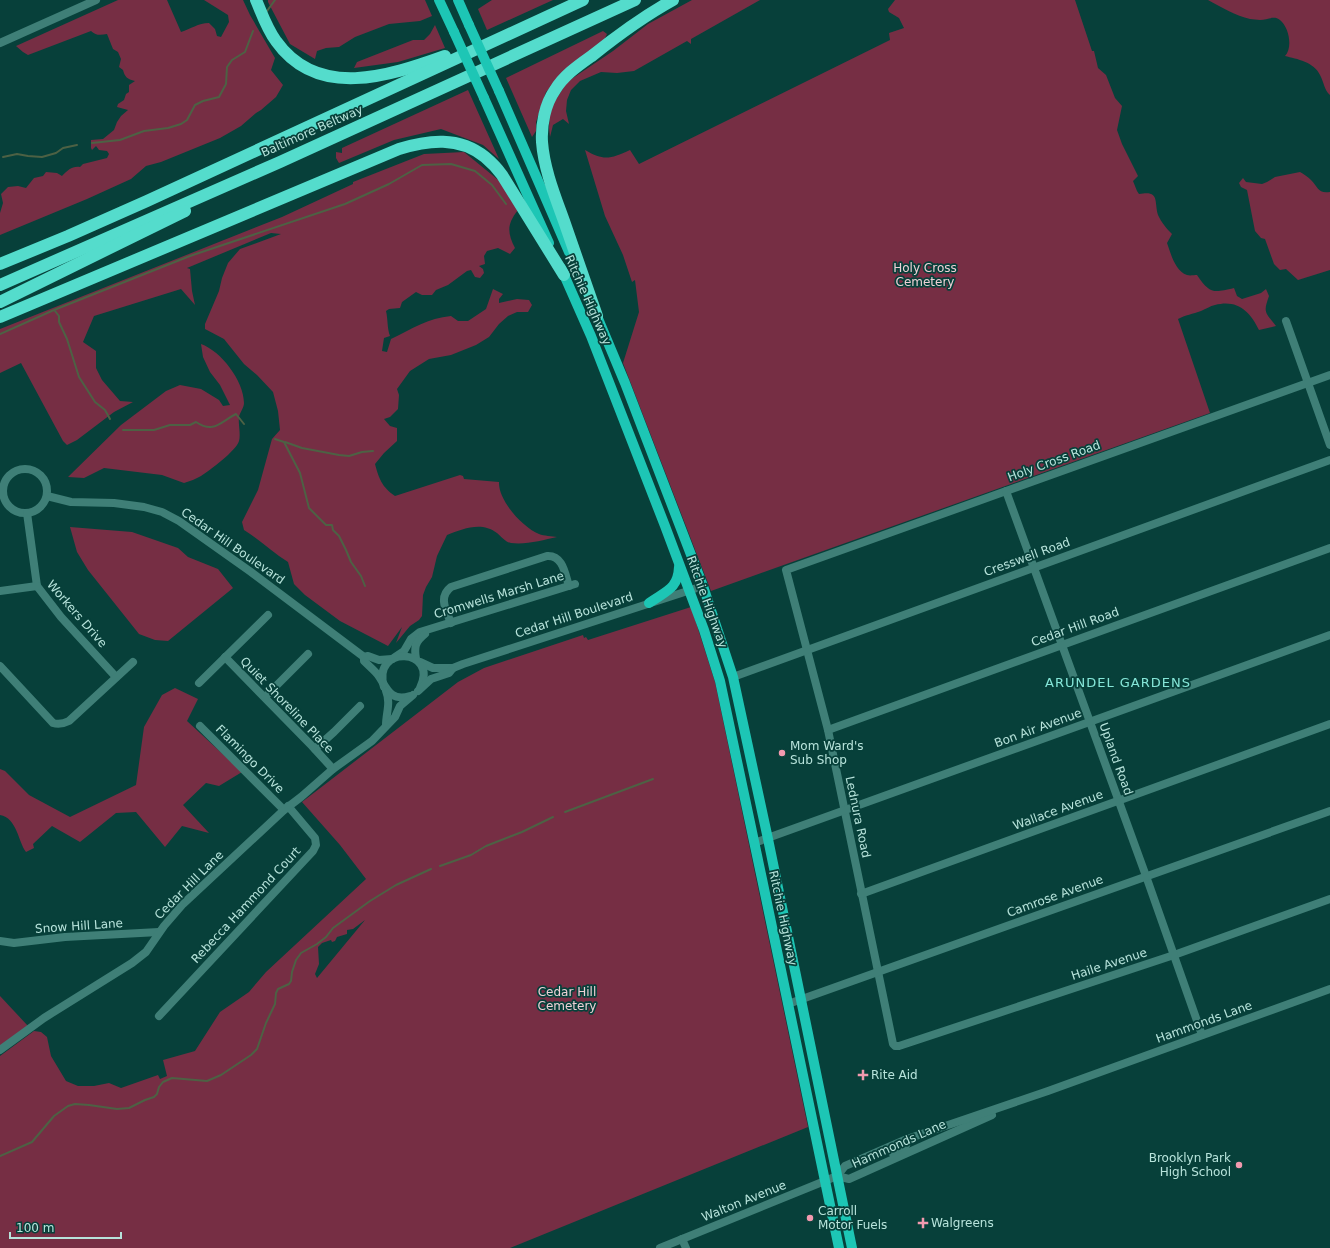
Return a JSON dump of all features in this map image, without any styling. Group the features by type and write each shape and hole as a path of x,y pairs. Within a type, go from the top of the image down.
{"highway":[{"name":"Baltimore Beltway","path":"0,264 74,234 199,178 583,0"},
{"name":"Baltimore Beltway","path":"0,285 280,162 635,0"},
{"path":"597,316 547,169 542,141 544,116 554,90 562,80 628,28 673,0"},
{"path":"259,3 268,27 284,51 307,68 337,78 375,77 414,67 516,30"},
{"path":"0,317 399,149 417,143 430,141 452,142 464,146 479,153 492,163 502,174 564,275"},
{"path":"0,302 161,224 280,162"}],"main road":[{"name":"Ritchie Highway","path":"439,0 584,321 704,630 720,681 839,1248"},
{"name":"Ritchie Highway","path":"458,0 499,91 625,383 703,586 733,677 768,839 852,1248"},
{"path":"650,603 674,585 679,576 680,565"}],"street":[{"path":"0,43 96,0"},
{"path":"1286,321 1330,445"},
{"name":"Holy Cross Road","path":"786,570 1330,375"},
{"name":"Cresswell Road","path":"733,677 1330,460"},
{"path":"22,468 29,468 36,470 45,480 48,487 47,496 42,506 27,513 16,511 10,507 3,495 2,489 9,475 22,468"},
{"name":"Upland Road","path":"1006,491 1146,876 1202,1035"},
{"name":"Cedar Hill Boulevard","path":"47,496 70,502 114,503 144,507 162,512 173,518 214,544 364,657 364,661 377,673 385,688"},
{"name":"Workers Drive","path":"27,513 37,586 61,617 116,677"},
{"name":"Cedar Hill Road","path":"828,730 1330,548"},
{"name":"Cromwells Marsh Lane","path":"394,658 404,651 410,639 420,632 451,623 572,585 560,561 554,557 547,556 451,587 444,595 444,601 451,623"},
{"name":"Lednura Road","path":"786,570 828,730 861,894 894,1046"},
{"path":"0,591 37,586"},
{"name":"Cedar Hill Boulevard","path":"364,657 368,656 379,660 405,656 433,668 453,668 703,586"},
{"path":"199,682 268,615"},
{"name":"Cromwells Marsh Lane","path":"418,661 415,650 417,642 430,629"},
{"name":"Bon Air Avenue","path":"754,844 1330,636"},
{"path":"264,698 308,654"},
{"name":"Quiet Shoreline Place","path":"225,658 315,749 332,769"},
{"path":"386,725 389,696 382,680 382,673 386,664 394,658"},
{"path":"385,688 391,694 400,698 409,697 415,693 422,684 424,676 422,667 418,661"},
{"path":"1,670 53,723 57,725 64,724 69,721 133,662"},
{"name":"Cedar Hill Boulevard","path":"415,693 431,679 448,673 453,668"},
{"name":"Cedar Hill Lane","path":"0,1050 44,1018 146,952 159,932 183,904 286,808 301,797 332,769 372,740 395,717 400,706 415,693"},
{"path":"315,749 360,706"},
{"name":"Wallace Avenue","path":"861,894 1330,724"},
{"name":"Flamingo Drive","path":"200,726 286,808"},
{"name":"Rebecca Hammond Court","path":"159,1016 313,851 316,845 315,838 286,808"},
{"name":"Camrose Avenue","path":"788,1004 1330,811"},
{"name":"Haile Avenue","path":"894,1046 905,1044 1174,955 1330,899"},
{"name":"Snow Hill Lane","path":"0,941 14,943 65,937 159,932"},
{"name":"Hammonds Lane","path":"1018,1101 974,1124 849,1179 837,1176 845,1166 907,1139 1018,1101 1330,989"},
{"path":"913,1151 918,1143 947,1131 952,1124"},
{"path":"886,1162 889,1157 905,1148 908,1142 907,1139"},
{"name":"Walton Avenue","path":"660,1248 837,1176"},
{"path":"682,1239 686,1248"}],"green space":[{"path":"118,0 167,0 181,32 198,25 209,23 215,29 217,36 221,37 229,22 228,15 204,0 243,0 275,58 271,70 283,85 276,97 261,110 241,126 220,138 161,162 146,166 131,179 0,235 0,213 3,203 1,194 8,187 18,186 26,188 34,178 43,176 46,172 57,173 62,176 72,168 80,167 83,164 107,158 109,154 107,151 99,150 96,146 92,150 91,140 103,139 114,130 121,116 128,110 117,107 118,104 124,100 126,94 129,92 129,85 135,81 127,77 123,70 119,67 121,59 118,52 113,49 107,34 101,35 91,31 28,55 16,46"},
{"path":"268,0 425,0 432,16 420,21 389,24 355,37 339,47 326,48 317,51 315,59 290,44"},
{"path":"492,0 553,0 487,30 478,9"},
{"path":"692,0 760,0 691,39 691,44 687,41 634,71 617,73 601,72 580,81 571,90 567,100 566,111 569,124 563,119 553,125 550,137 550,109 567,82 613,51 648,24"},
{"name":"Holy Cross Cemetery","path":"895,0 1075,0 1092,51 1094,51 1098,68 1106,75 1115,98 1122,106 1117,130 1122,144 1138,176 1133,181 1139,194 1150,194 1155,198 1158,215 1172,234 1167,243 1176,266 1187,275 1197,275 1209,289 1221,291 1234,288 1237,296 1242,299 1261,293 1266,289 1269,296 1266,312 1276,326 1259,330 1247,312 1236,305 1230,304 1213,305 1178,319 1210,413 711,591 623,363 639,312 635,280 632,282 623,255 605,216 585,150 597,156 607,158 630,150 639,164 890,40 889,33 904,28 899,18 889,12 888,9"},
{"path":"1208,0 1330,0 1330,95 1325,88 1320,75 1314,67 1295,58 1285,56 1289,48 1289,38 1286,27 1280,20 1275,18 1260,20 1245,18"},
{"path":"435,25 445,48 398,62 354,68 357,62 413,40 424,40 430,34"},
{"path":"603,31 607,34 604,40 574,64 546,92 536,122 536,131 532,137 506,78"},
{"path":"468,90 499,159 483,145 441,129 394,140 339,163 336,158 336,152 342,153 342,148"},
{"path":"464,152 502,183 518,210 514,215 509,228 515,248 510,254 498,248 487,251 484,256 485,264 479,266 483,269 484,273 480,278 475,277 471,270 467,271 448,285 436,290 432,295 422,295 416,292 402,302 400,308 389,309 386,311 390,336 384,338 382,351 387,352 391,339 435,319 451,316 458,321 468,321 486,309 493,289 503,294 499,299 499,303 517,299 529,300 532,305 528,312 517,312 508,316 499,324 489,337 476,345 451,355 429,359 410,371 397,389 399,395 398,409 390,417 384,419 390,426 397,428 397,441 375,464 382,482 395,496 460,475 463,476 464,479 499,482 502,497 512,512 525,525 539,534 557,537 528,543 511,543 491,529 485,527 472,527 447,535 437,556 432,577 423,595 422,616 410,626 396,643 402,627 388,646 340,621 305,595 294,584 288,562 244,530 242,522 258,490 272,439 280,430 278,411 273,392 244,364 224,339 205,329 205,324 219,291 228,263 240,249 281,234 271,233 187,268 190,269 195,305 181,289 94,316 83,342 96,351 96,368 102,380 120,401 133,402 114,412 77,440 67,445 63,441 21,363 0,373 0,329 282,217 353,184 353,182 424,154"},
{"path":"1300,172 1310,179 1321,191 1330,192 1330,270 1298,280 1286,269 1280,270 1274,264 1265,239 1261,238 1255,231 1247,190 1241,187 1239,183 1243,178 1246,182 1262,184 1275,177"},
{"path":"201,344 216,353 230,368 240,385 243,394 244,405 239,417 239,441 228,455 201,476 184,483 162,475 104,468 84,478 68,477 121,425 166,391 180,385 201,389 219,400 223,406 230,405 220,385 210,372 203,357"},
{"path":"70,527 132,532 178,548 188,557 218,569 233,588 168,641 155,640 139,634 88,570 77,552"},
{"name":"Cedar Hill Cemetery","path":"691,607 715,682 808,1127 510,1248 0,1248 0,1056 34,1031 41,1032 47,1037 51,1056 66,1081 78,1086 94,1086 109,1083 121,1088 158,1075 160,1079 167,1076 163,1060 195,1051 220,1012 249,992 266,972 366,879 340,845 302,802 458,682 484,668 583,635 584,638 586,637 588,640","holes":["365,920 317,978 315,974 319,964 318,947 322,943 331,940 332,942 335,941 337,937 347,934 347,930 353,929"]},
{"path":"175,688 198,699 187,721 242,772 219,786 206,783 183,805 209,833 182,826 165,847 136,812 116,813 80,842 52,826 33,844 34,848 26,852 14,825 6,817 0,815 0,769 5,771 29,795 70,817 136,785 144,727 162,695"},
{"path":"0,996 28,1026 0,1047"}],"waterway":[{"path":"267,11 275,0"},
{"path":"92,143 120,140 144,131 168,128 181,124 187,120 195,105 203,101 219,97 226,84 227,67 232,60 245,52 253,31"},
{"path":"3,157 17,154 42,157 56,153 63,148 77,145"},
{"path":"0,334 54,310 190,256 345,204 389,184 422,165 451,164 475,171 492,185 506,204"},
{"path":"55,311 59,316 59,322 67,339 79,377 95,402 105,410 110,419"},
{"path":"123,430 154,430 170,425 190,425 196,422 212,427 217,426 236,414 244,424"},
{"path":"275,439 284,442 300,473 309,508 326,525 332,525 333,530 339,536 351,562 361,576 365,586"},
{"path":"285,442 302,448 339,455 349,456 362,452 373,451"},
{"path":"565,812 653,779"},
{"path":"440,866 471,855 486,846 522,832 553,817"},
{"path":"0,1156 32,1142 54,1116 68,1106 75,1104 117,1109 129,1108 154,1097 163,1082 172,1078 207,1081 221,1075 251,1055 257,1049 266,1023 275,1004 276,993 278,989 289,984 291,981 296,960 301,953 317,944 326,937 333,928 370,901 396,885 431,869"}],"place":[{"name":"Mom Ward's Sub Shop","path":"782,753"},
{"name":"Rite Aid","path":"863,1075"},
{"name":"Brooklyn Park High School","path":"1239,1165"},
{"name":"Carroll Motor Fuels","path":"810,1218"},
{"name":"Walgreens","path":"923,1223"}],"district":[{"name":"ARUNDEL GARDENS","path":"1118,682"}]}
